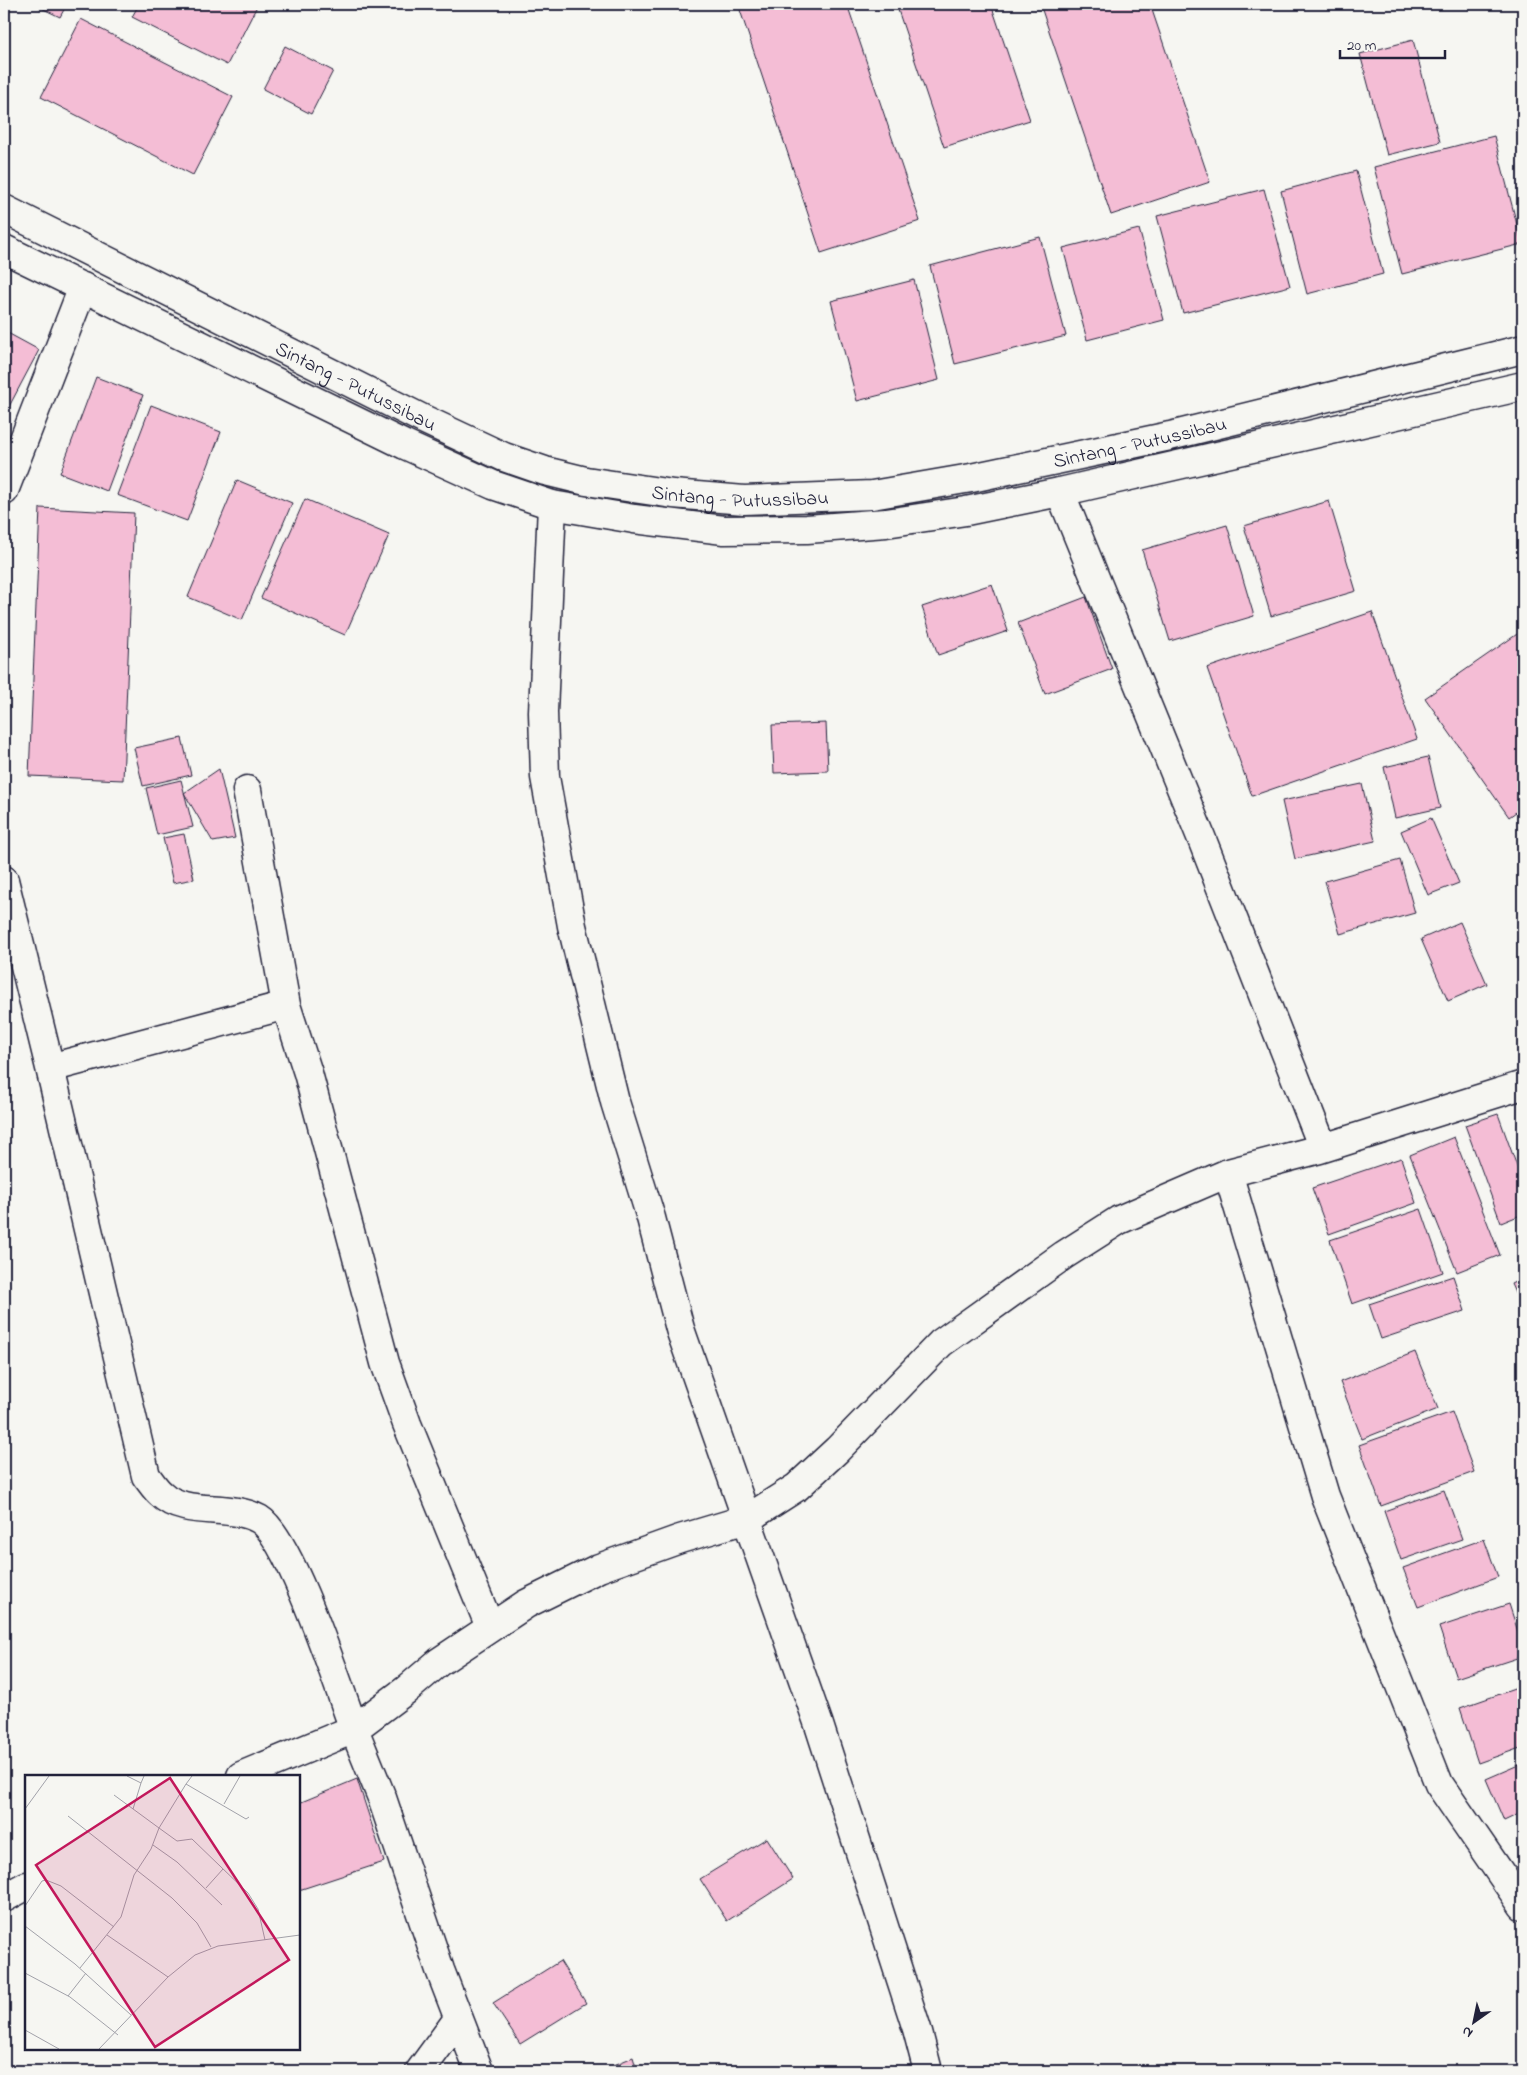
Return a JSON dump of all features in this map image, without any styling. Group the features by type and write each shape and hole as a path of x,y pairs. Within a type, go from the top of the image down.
{"main road":[{"name":"Sintang - Putussibau","path":"4,209 423,420 504,457 545,471 586,481 672,494 744,500 872,495 971,478 1170,436 1523,349"},
{"name":"Sintang - Putussibau","path":"4,249 405,445 493,485 552,505 634,519 724,530 797,529 886,523 966,511 1060,492 1523,386"},
{"path":"4,491 83,287"},
{"path":"1060,492 1201,837 1323,1148"},
{"path":"552,505 543,712 545,777 572,926 615,1102 651,1218 680,1329 820,1725 917,2029 928,2071"},
{"path":"247,790 286,1005 308,1074 385,1363 490,1627"},
{"path":"4,880 146,1476 162,1496 184,1506 233,1511 259,1519 272,1533 295,1573 382,1798 458,2018 479,2071"},
{"path":"50,1068 286,1005"},
{"path":"243,1775 354,1729 406,1690 439,1662 526,1604 599,1568 680,1539 747,1519 797,1487 837,1450 941,1343 1064,1255 1119,1220 1228,1173 1323,1148 1523,1085"},
{"path":"1228,1173 1325,1496 1432,1765 1440,1784 1523,1906"},
{"path":"4,1898 25,1887"},
{"path":"420,2071 458,2018"}],"building":[{"path":"33,4 67,4 60,17"},
{"path":"139,4 258,4 227,65 132,17"},
{"path":"738,4 847,4 920,221 821,253"},
{"path":"896,4 991,4 1030,120 944,147"},
{"path":"1040,4 1150,4 1210,182 1111,215"},
{"path":"81,19 233,97 193,175 41,97"},
{"path":"1413,40 1440,142 1387,155 1360,54"},
{"path":"285,46 333,71 311,114 263,89"},
{"path":"1494,136 1522,244 1402,274 1374,167"},
{"path":"1356,171 1383,274 1307,294 1281,191"},
{"path":"1264,189 1290,286 1183,313 1157,216"},
{"path":"1139,229 1164,320 1087,340 1063,248"},
{"path":"1040,237 1066,336 955,364 930,266"},
{"path":"914,280 939,380 857,401 831,301"},
{"path":"4,331 39,350 4,416"},
{"path":"96,377 143,395 107,491 60,473"},
{"path":"151,405 221,432 187,521 117,495"},
{"path":"237,480 292,503 242,620 188,597"},
{"path":"305,499 389,535 345,635 261,598"},
{"path":"1329,501 1356,591 1271,616 1244,526"},
{"path":"40,508 134,513 123,780 29,776"},
{"path":"1227,525 1254,616 1170,641 1142,550"},
{"path":"992,584 1008,631 938,655 922,607"},
{"path":"1086,597 1112,669 1045,694 1018,623"},
{"path":"1372,612 1417,739 1252,796 1207,668"},
{"path":"1523,630 1523,807 1509,817 1425,698"},
{"path":"826,723 828,771 774,773 772,725"},
{"path":"182,738 191,775 143,786 134,748"},
{"path":"1428,757 1440,808 1395,818 1384,767"},
{"path":"219,769 235,838 213,842 184,793"},
{"path":"181,780 193,827 157,835 146,788"},
{"path":"1362,784 1375,841 1295,859 1282,801"},
{"path":"1431,818 1459,883 1428,895 1401,831"},
{"path":"184,834 194,879 173,883 163,838"},
{"path":"1400,860 1415,913 1340,934 1325,881"},
{"path":"1460,922 1487,984 1448,1001 1421,939"},
{"path":"1498,1114 1523,1183 1523,1214 1501,1223 1465,1125"},
{"path":"1454,1137 1500,1255 1457,1272 1410,1155"},
{"path":"1401,1158 1416,1203 1329,1234 1312,1188"},
{"path":"1421,1209 1443,1272 1352,1304 1330,1240"},
{"path":"1453,1276 1465,1311 1381,1339 1369,1304"},
{"path":"1523,1278 1523,1311 1511,1284"},
{"path":"1415,1352 1438,1409 1362,1439 1340,1382"},
{"path":"1452,1412 1474,1472 1381,1506 1359,1445"},
{"path":"1444,1490 1462,1539 1401,1560 1384,1511"},
{"path":"1484,1539 1498,1577 1418,1607 1403,1568"},
{"path":"1509,1604 1523,1647 1523,1656 1456,1678 1439,1627"},
{"path":"1523,1686 1523,1747 1478,1763 1460,1708"},
{"path":"1523,1763 1523,1812 1504,1821 1486,1779"},
{"path":"357,1779 384,1862 300,1890 300,1803"},
{"path":"767,1838 793,1879 727,1921 700,1879"},
{"path":"560,1961 586,2003 520,2044 493,2003"},
{"path":"633,2057 637,2071 600,2071"}]}
